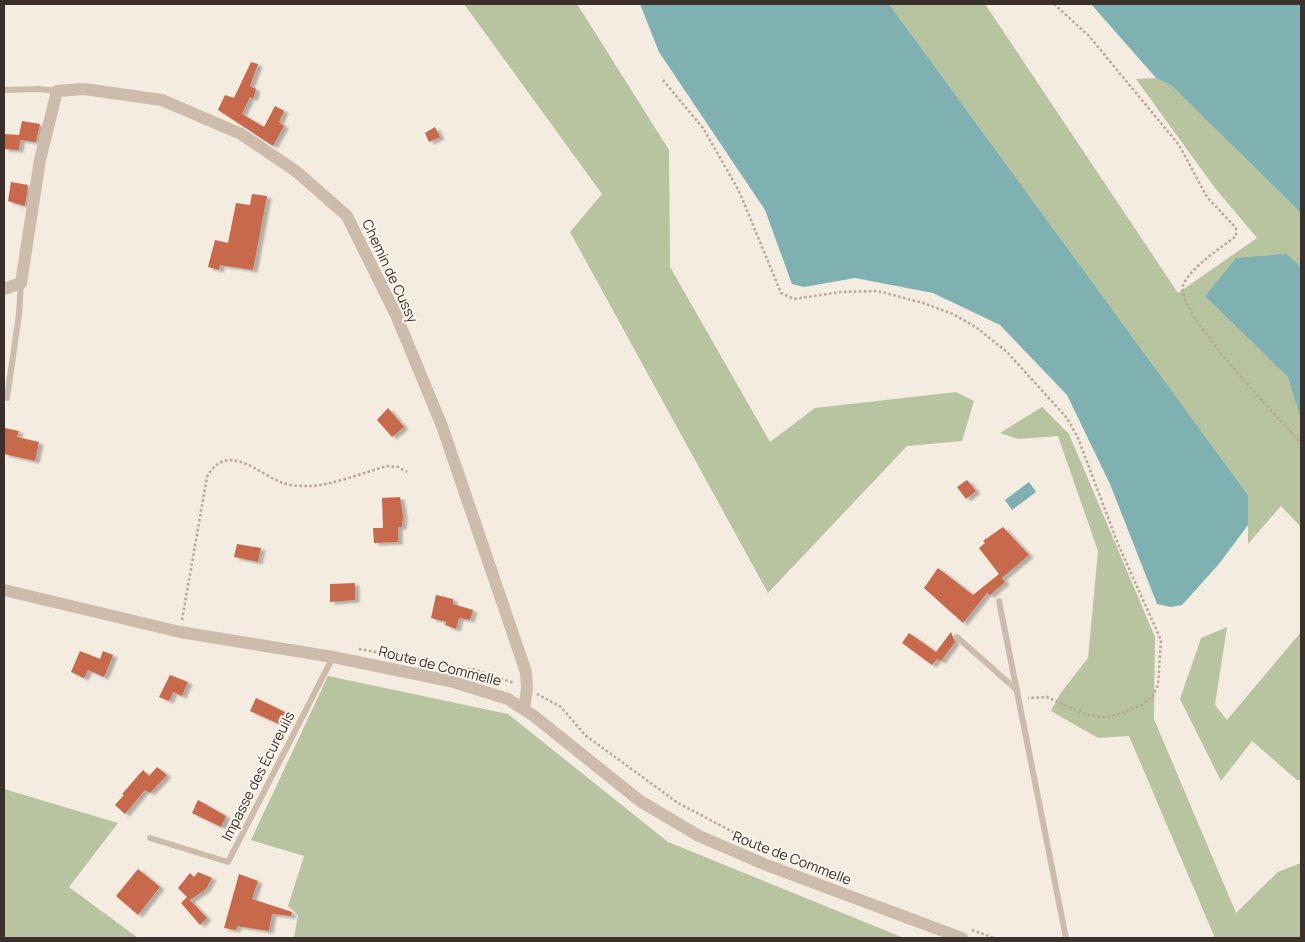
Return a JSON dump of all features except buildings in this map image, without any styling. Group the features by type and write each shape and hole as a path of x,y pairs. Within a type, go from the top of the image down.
{"street":[{"name":"Chemin de Cussy","path":"56,91 84,89 162,100 241,134 297,172 347,216 396,316 442,426 526,672 527,688 524,709"},
{"path":"4,289 21,283 40,160 56,91"},
{"name":"Route de Commelle","path":"4,590 180,632 333,657 469,686 508,699 524,709 640,801 699,836 764,864 965,933"}],"lane":[{"path":"4,90 39,89 56,91"},
{"path":"7,398 19,314 21,283"},
{"path":"999,601 1066,938"},
{"path":"957,637 1017,690"},
{"name":"Impasse des Écureuils","path":"150,838 228,862 333,657"}],"path":[{"path":"1054,4 1089,36 1180,145 1207,197 1236,228 1236,236 1194,270 1183,284 1182,296 1214,346 1301,443"},
{"path":"663,80 703,128 739,191 782,293 794,299 840,292 878,291 923,303 953,314 977,328 1007,352 1067,418 1078,438 1118,544 1161,640 1158,685 1153,696 1142,705 1120,714 1106,717 1088,715 1047,697 1018,699"},
{"path":"180,632 208,477 212,468 220,462 238,460 284,483 299,486 312,486 387,466 398,467 407,472"},
{"path":"333,657 361,648 476,670 527,688 561,707 585,736 678,803 774,854"},
{"path":"965,933 994,938"}],"green space":[{"path":"464,4 577,4 669,150 670,267 770,442 815,408 956,392 974,401 962,441 907,446 768,593 570,232 602,194"},
{"path":"889,4 985,4 1178,293 1257,238 1215,188 1136,79 1156,78 1172,86 1301,213 1301,267 1287,254 1205,295 1289,378 1301,419 1301,527 1281,506 1248,544 1248,495"},
{"path":"1042,407 1069,434 1155,637 1154,719 1236,913 1278,872 1301,863 1301,938 1215,938 1129,736 1098,738 1051,711 1060,694 1088,658 1098,551 1058,436 1018,439 1000,433"},
{"path":"1227,627 1215,705 1227,720 1301,632 1301,780 1297,780 1252,741 1221,781 1180,699 1201,638"},
{"path":"328,676 508,714 668,842 904,938 294,938 298,915 288,906 304,856 251,840"},
{"path":"4,789 118,823 69,887 138,938 4,938"}],"water":[{"path":"640,4 889,4 1248,495 1248,525 1219,564 1182,605 1171,607 1157,604 1110,484 1067,395 1000,325 933,293 855,278 804,287 792,284 765,210 659,52"},
{"path":"1091,4 1301,4 1301,213 1172,86 1156,78"},
{"path":"1287,254 1301,267 1301,419 1288,377 1205,296 1236,258"},
{"path":"1029,482 1036,492 1012,510 1005,500"}]}
